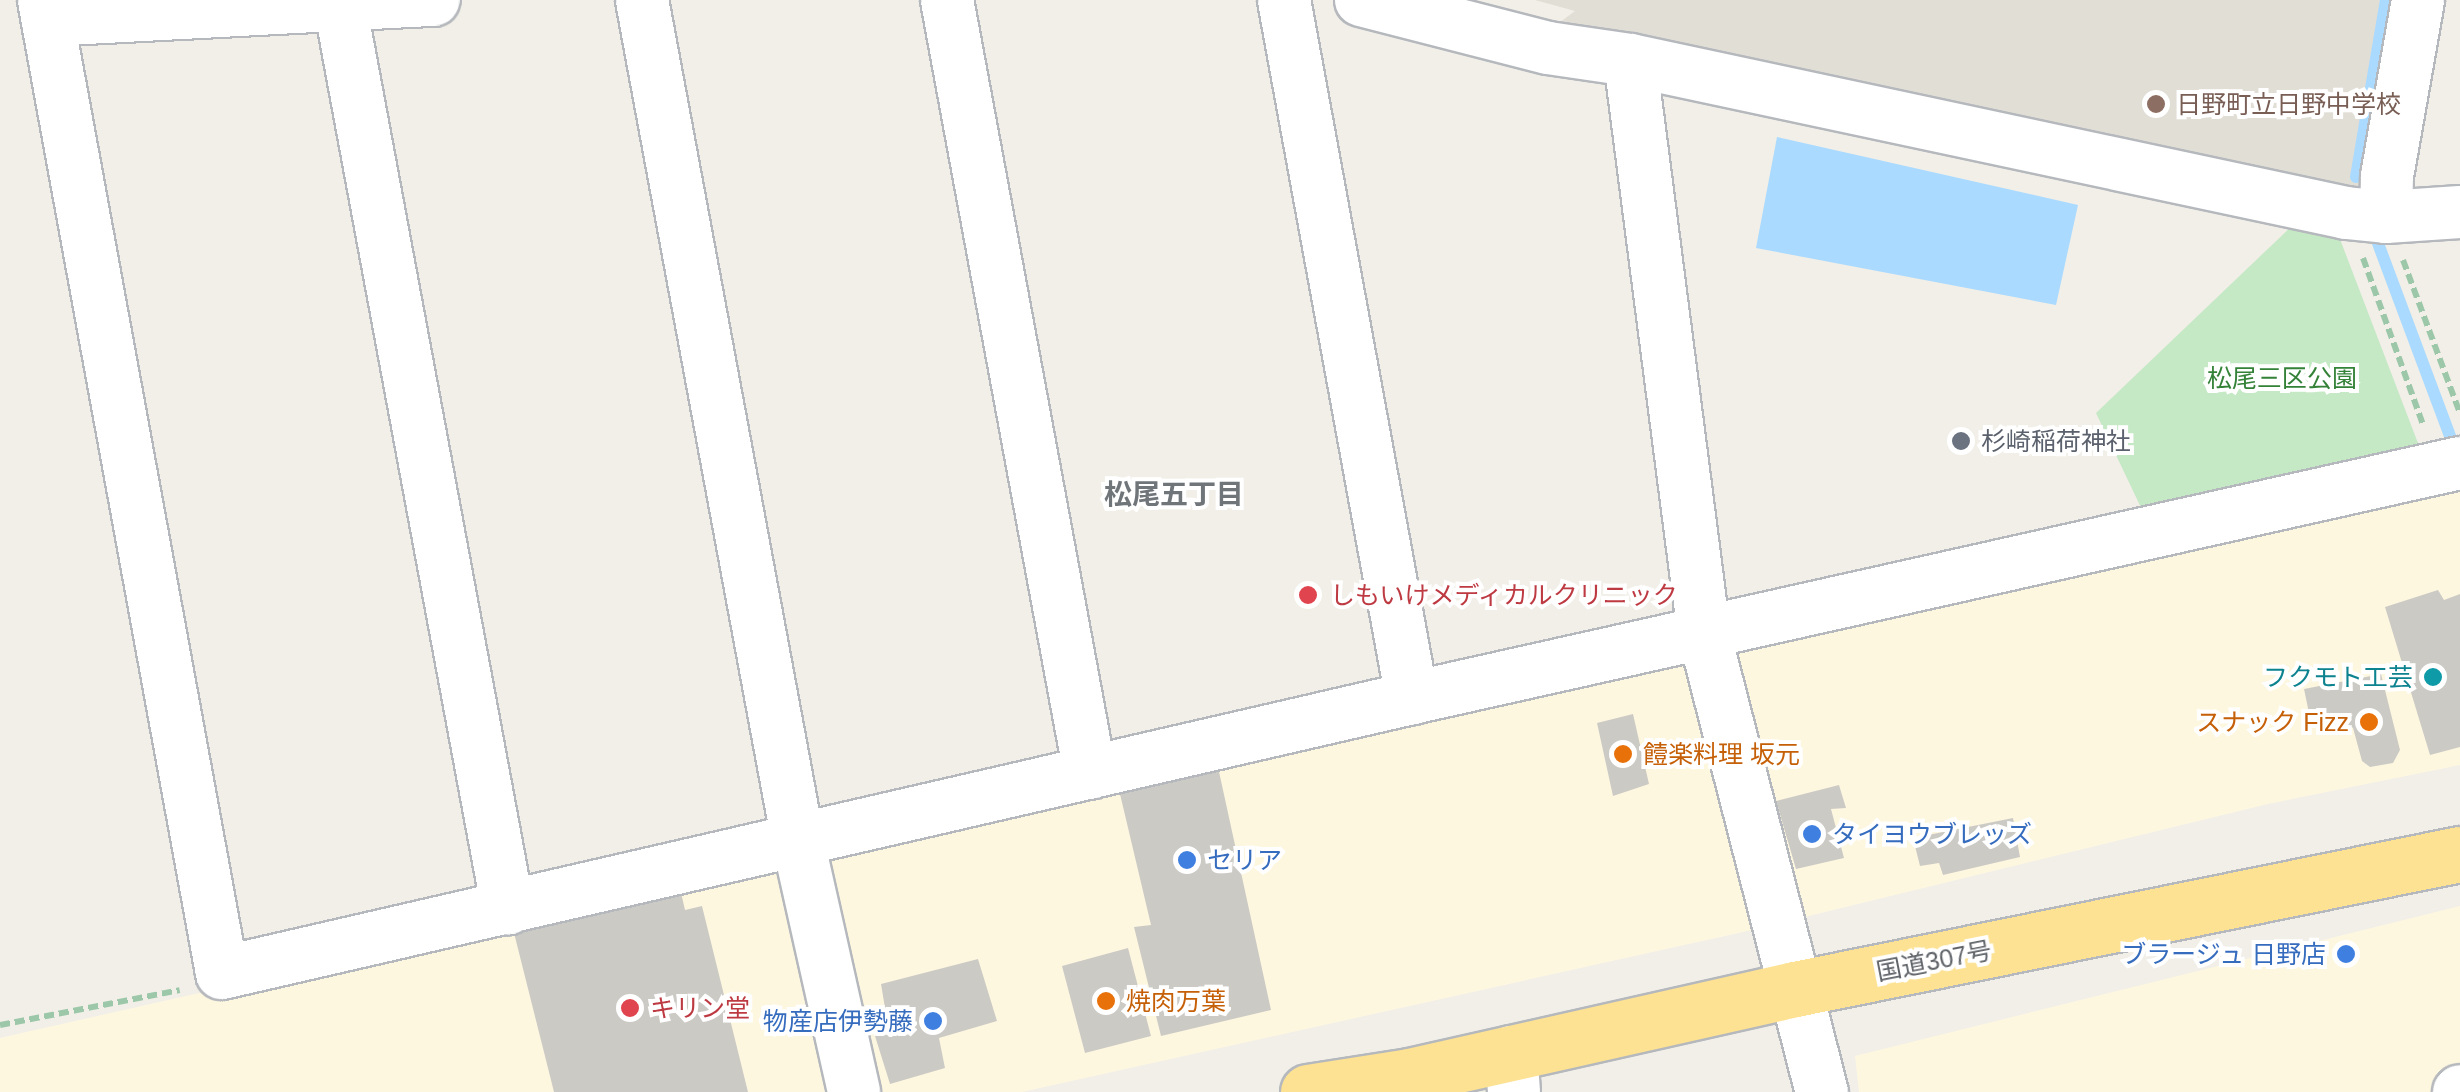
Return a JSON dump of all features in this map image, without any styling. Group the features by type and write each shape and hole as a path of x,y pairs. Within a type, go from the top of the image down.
{"highway":[{"name":"国道307号","path":"1308,1092 1512,1072 1795,989 2460,854"}],"street":[{"path":"434,0 46,10 222,974 1412,698 2449,466"},
{"path":"642,0 798,841 854,1092"},
{"path":"947,0 1090,774"},
{"path":"1284,0 1412,698"},
{"path":"1361,0 1548,48 1630,60 2366,215 2460,212"},
{"path":"2366,215 2387,176 2418,0"},
{"path":"340,5 508,909"},
{"path":"1630,60 1704,633 1822,1092"}],"path":[{"path":"2366,215 2460,413"},
{"path":"2366,215 2449,466"},
{"path":"0,1024 206,984 222,974"}],"shaded area":[{"name":"日野町立日野中学校","path":"1535,0 2404,0 2373,181 2346,192 1555,26 1575,11"},
{"path":"2460,482 2460,765 2268,804 1743,932 1022,1092 0,1092 0,1038"},
{"path":"2460,906 2460,1075 2444,1092 1859,1092 1855,1056"}],"green space":[{"name":"松尾三区公園","path":"2296,222 2338,234 2421,451 2145,516 2096,413"}],"water":[{"path":"1777,137 2078,205 2056,305 1756,248"}],"building":[{"name":"フクモト工芸","path":"2438,590 2444,600 2460,594 2460,747 2430,755 2385,607"},
{"name":"スナック Fizz","path":"2381,674 2400,750 2393,763 2370,767 2362,761 2353,728 2341,720 2320,724 2310,718 2304,689"},
{"name":"饐楽料理 坂元","path":"1633,714 1649,784 1613,796 1597,723"},
{"name":"セリア","path":"1218,767 1271,1010 1161,1036 1134,927 1151,925 1120,794"},
{"name":"タイヨウブレッズ","path":"1839,785 1846,808 1831,809 1844,858 1796,869 1776,801"},
{"path":"2013,818 2020,857 1943,875 1939,863 1920,866 1913,838"},
{"name":"キリン堂","path":"679,884 685,910 702,906 748,1092 554,1092 512,925"},
{"name":"焼肉万葉","path":"1128,948 1151,1036 1085,1053 1062,966"},
{"name":"物産店伊勢藤","path":"978,959 997,1021 939,1038 945,1068 890,1084 870,1020 885,1008 881,984"}],"waterway":[{"path":"2356,177 2386,0"},
{"path":"2376,238 2451,439"}],"place":[{"name":"日野町立日野中学校","path":"2156,104"},
{"name":"杉崎稲荷神社","path":"1961,441"},
{"name":"しもいけメディカルクリニック","path":"1308,595"},
{"name":"フクモト工芸","path":"2433,677"},
{"name":"スナック Fizz","path":"2369,722"},
{"name":"饐楽料理 坂元","path":"1623,754"},
{"name":"タイヨウブレッズ","path":"1812,834"},
{"name":"セリア","path":"1187,860"},
{"name":"ブラージュ 日野店","path":"2346,954"},
{"name":"焼肉万葉","path":"1106,1001"},
{"name":"キリン堂","path":"630,1008"},
{"name":"物産店伊勢藤","path":"933,1021"}],"district":[{"name":"松尾五丁目","path":"1174,495"}]}
